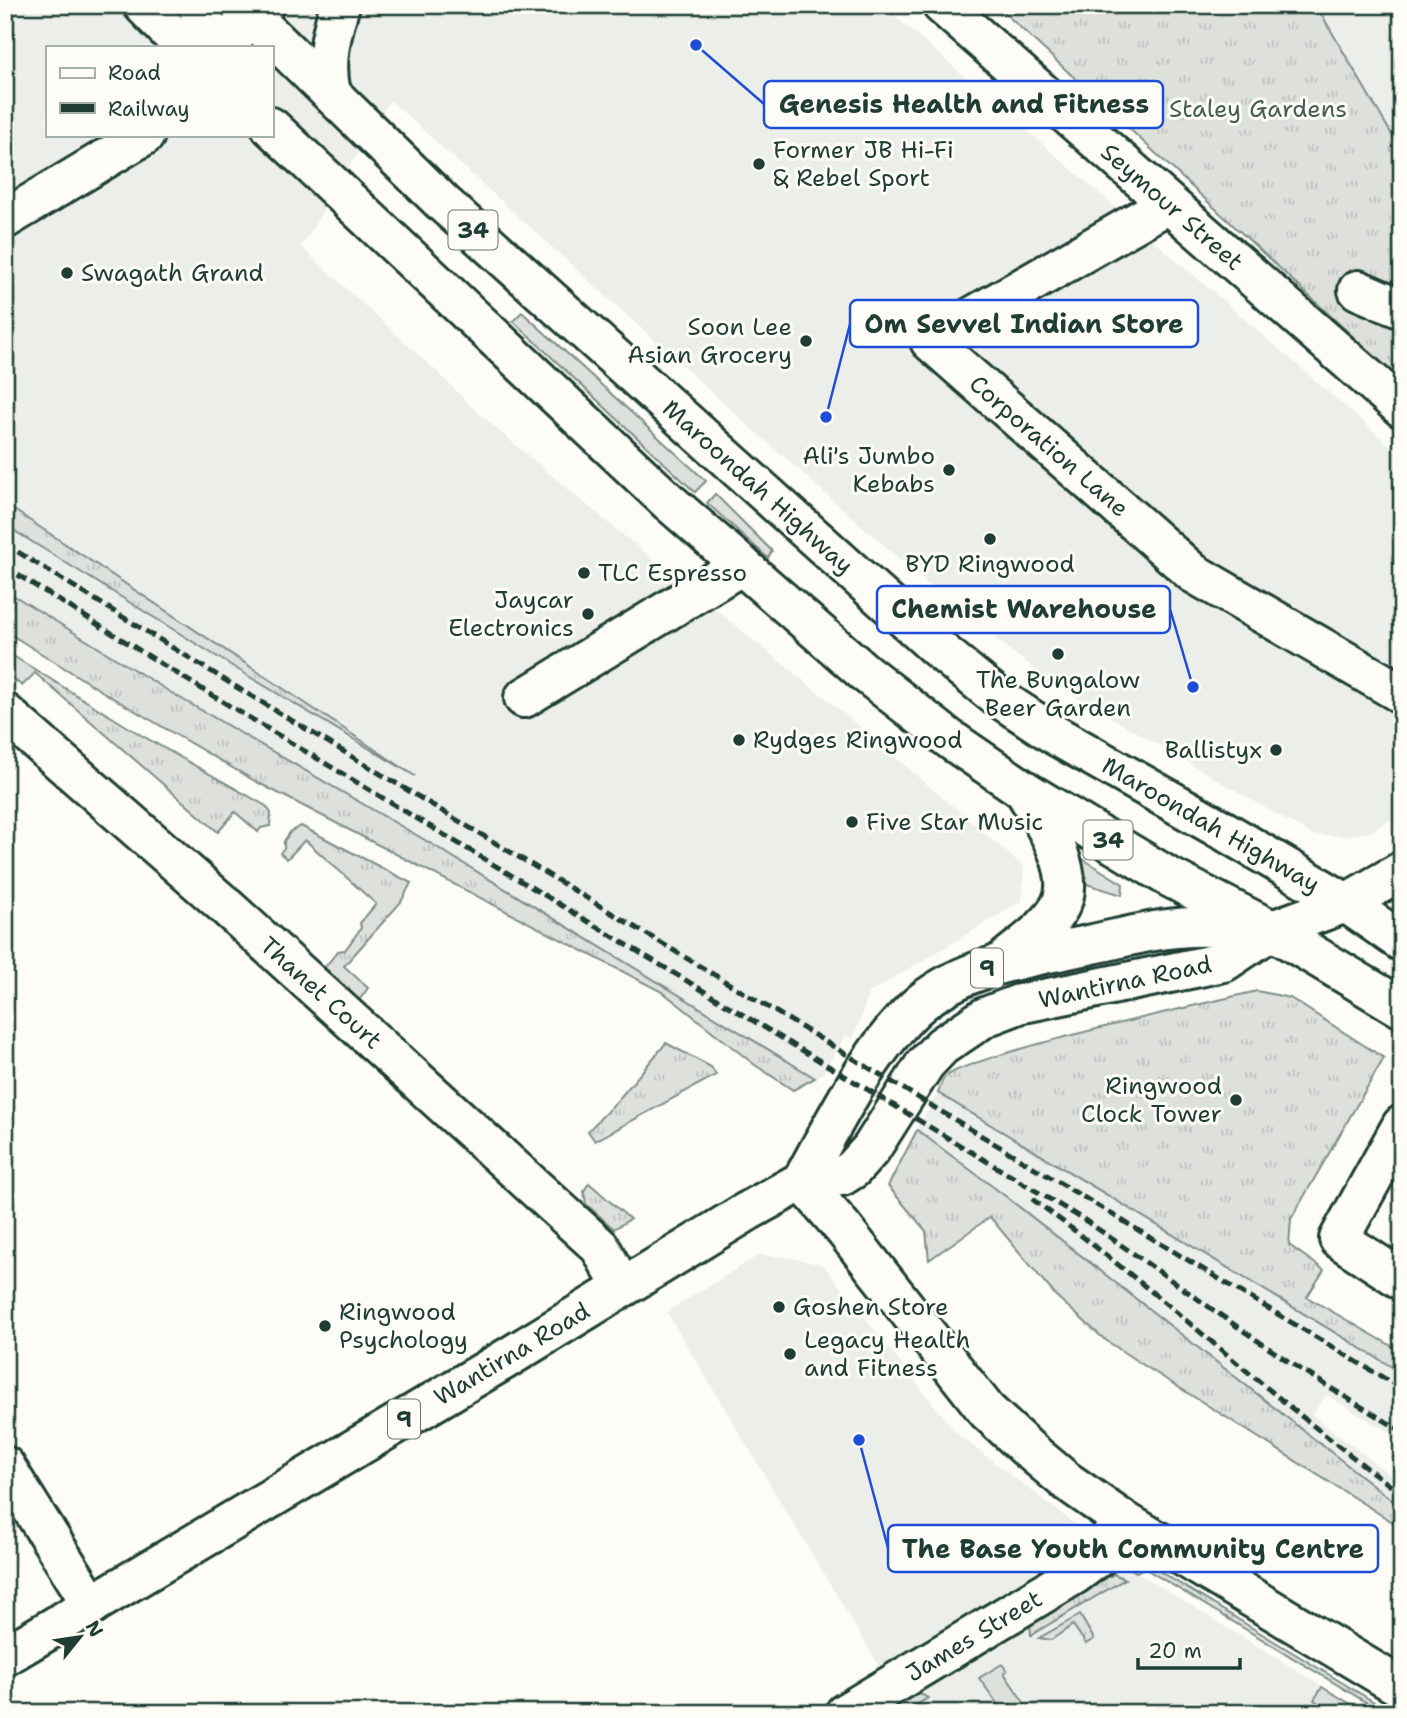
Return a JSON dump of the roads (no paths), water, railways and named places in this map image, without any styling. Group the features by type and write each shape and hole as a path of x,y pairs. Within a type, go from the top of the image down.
{"main road":[{"path":"143,5 183,46"},
{"path":"197,5 210,33 209,46"},
{"path":"331,93 327,64 340,5"},
{"name":"Seymour Street","path":"942,5 1402,408"},
{"path":"226,46 251,9"},
{"name":"Maroondah Highway","path":"251,9 331,93 443,203 926,638 996,696 1055,735 1346,903 1402,942"},
{"name":"34","path":"273,129 669,502 886,689 951,740 1024,790 1167,876 1272,930"},
{"path":"5,219 143,136"},
{"name":"Corporation Lane","path":"1168,204 930,341 1193,573 1402,694"},
{"path":"1358,289 1402,309"},
{"path":"524,698 742,565"},
{"name":"Thanet Court","path":"5,713 221,902 600,1247 622,1287"},
{"path":"999,964 1052,918 1064,895 1063,865 1053,841 1024,790"},
{"path":"1346,903 1402,871"},
{"name":"9","path":"1272,930 1346,903"},
{"name":"Wantirna Road","path":"802,1181 873,1059 897,1027 936,993 969,975 999,964 1171,929 1214,926 1272,930"},
{"name":"9","path":"1272,930 1402,1007"},
{"name":"Wantirna Road","path":"5,1656 802,1181 830,1179 853,1169 871,1149 925,1064 942,1046 985,1017 1019,1004 1224,961 1272,930"},
{"path":"1402,1125 1339,1239 1402,1280"},
{"path":"802,1181 843,1228 987,1412 1065,1480 1121,1519 1402,1688"},
{"path":"5,1466 92,1605"},
{"name":"James Street","path":"845,1713 1074,1575 1101,1555 1121,1519"}],"railway":[{"path":"5,544 233,685 1402,1389"},
{"path":"5,567 210,694 1086,1221 1267,1347 1402,1431"},
{"path":"1032,1199 1126,1271 1308,1422 1402,1494"}],"place":[{"name":"Genesis Health and Fitness","path":"696,45"},
{"name":"Former JB Hi-Fi & Rebel Sport","path":"759,164"},
{"name":"Swagath Grand","path":"67,273"},
{"name":"Soon Lee Asian Grocery","path":"806,341"},
{"name":"Om Sevvel Indian Store","path":"826,417"},
{"name":"Ali's Jumbo Kebabs","path":"949,470"},
{"name":"BYD Ringwood","path":"990,539"},
{"name":"TLC Espresso","path":"584,573"},
{"name":"Jaycar Electronics","path":"588,614"},
{"name":"The Bungalow Beer Garden","path":"1058,654"},
{"name":"Chemist Warehouse","path":"1193,687"},
{"name":"Rydges Ringwood","path":"739,740"},
{"name":"Ballistyx","path":"1276,750"},
{"name":"Five Star Music","path":"852,822"},
{"name":"Ringwood Clock Tower","path":"1236,1100"},
{"name":"Goshen Store","path":"779,1307"},
{"name":"Ringwood Psychology","path":"325,1326"},
{"name":"Legacy Health and Fitness","path":"790,1354"},
{"name":"The Base Youth Community Centre","path":"859,1440"}],"park label":[{"name":"Staley Gardens","path":"1258,109"}]}
